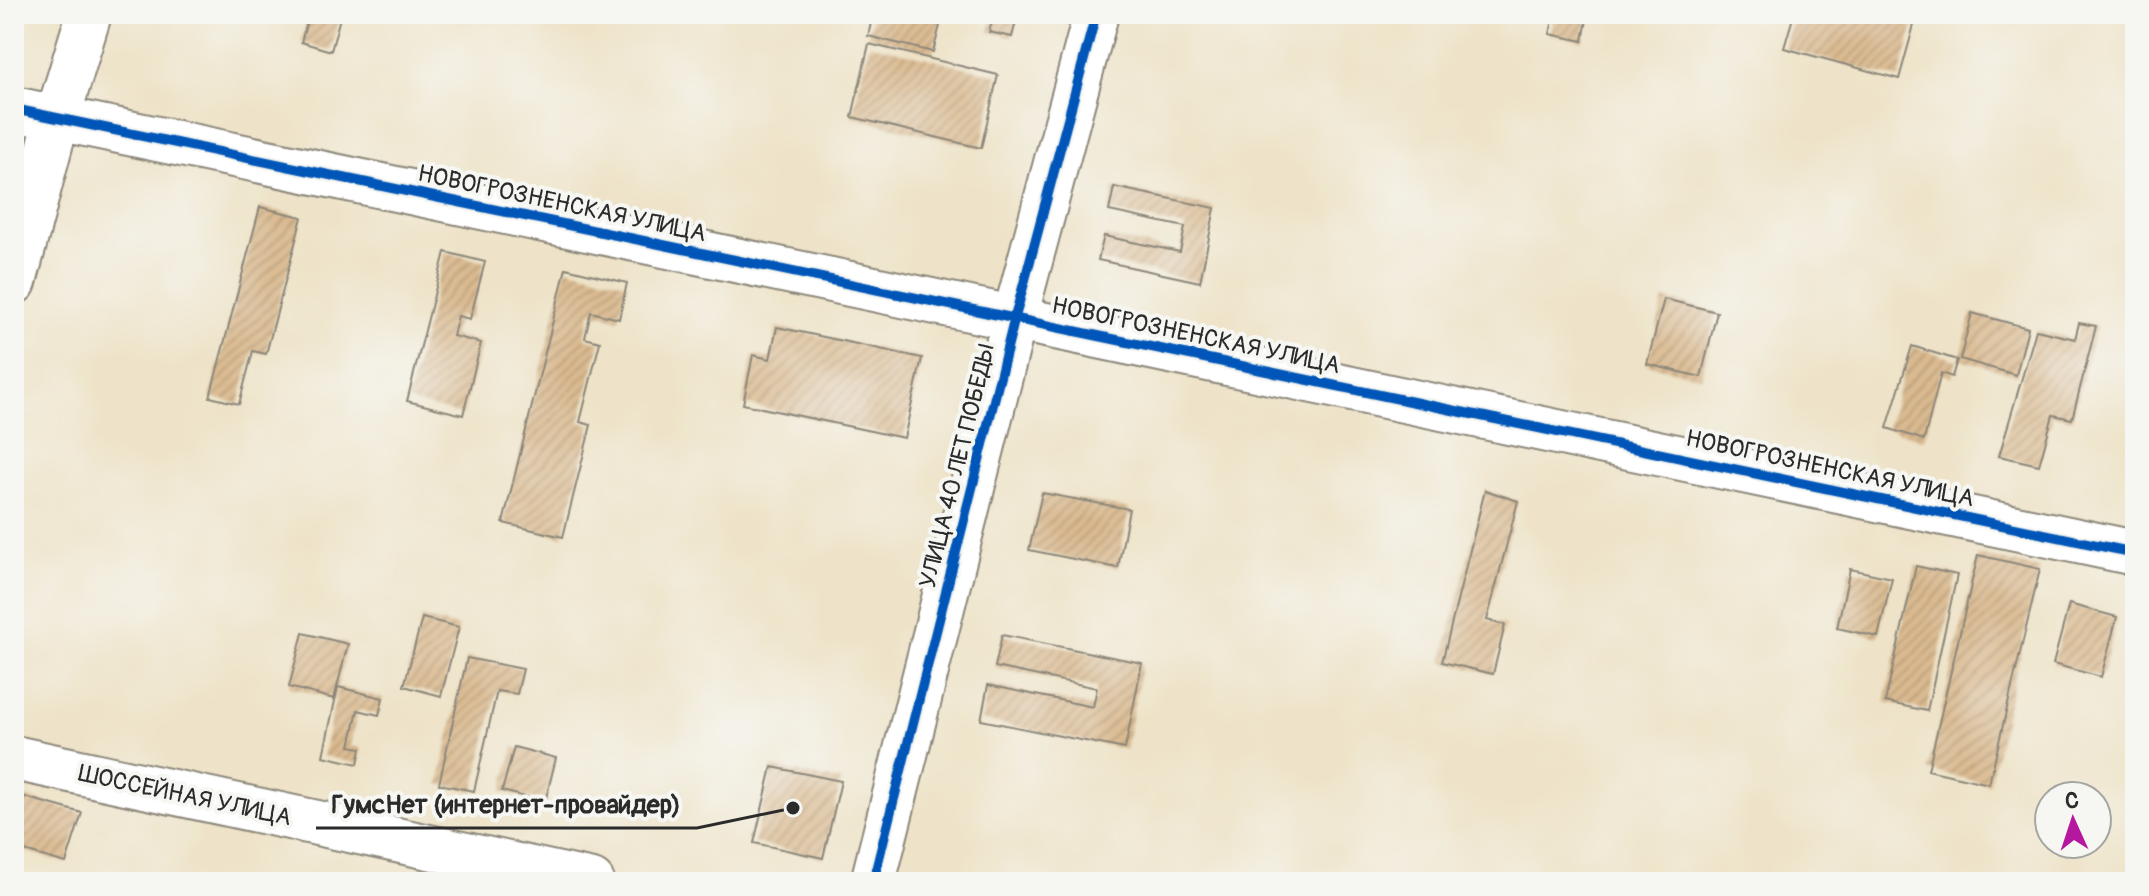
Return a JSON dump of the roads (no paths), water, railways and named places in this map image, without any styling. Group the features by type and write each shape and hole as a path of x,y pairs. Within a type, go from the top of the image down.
{"street":[{"path":"14,282 57,119 89,14"},
{"name":"УЛИЦА 40 ЛЕТ ПОБЕДЫ","path":"873,882 1015,317 1096,14"},
{"name":"НОВОГРОЗНЕНСКАЯ УЛИЦА","path":"14,109 2135,553"},
{"name":"ШОССЕЙНАЯ УЛИЦА","path":"14,758 592,882"}],"place":[{"name":"ГумсНет (интернет-провайдер)","path":"793,808"}]}
